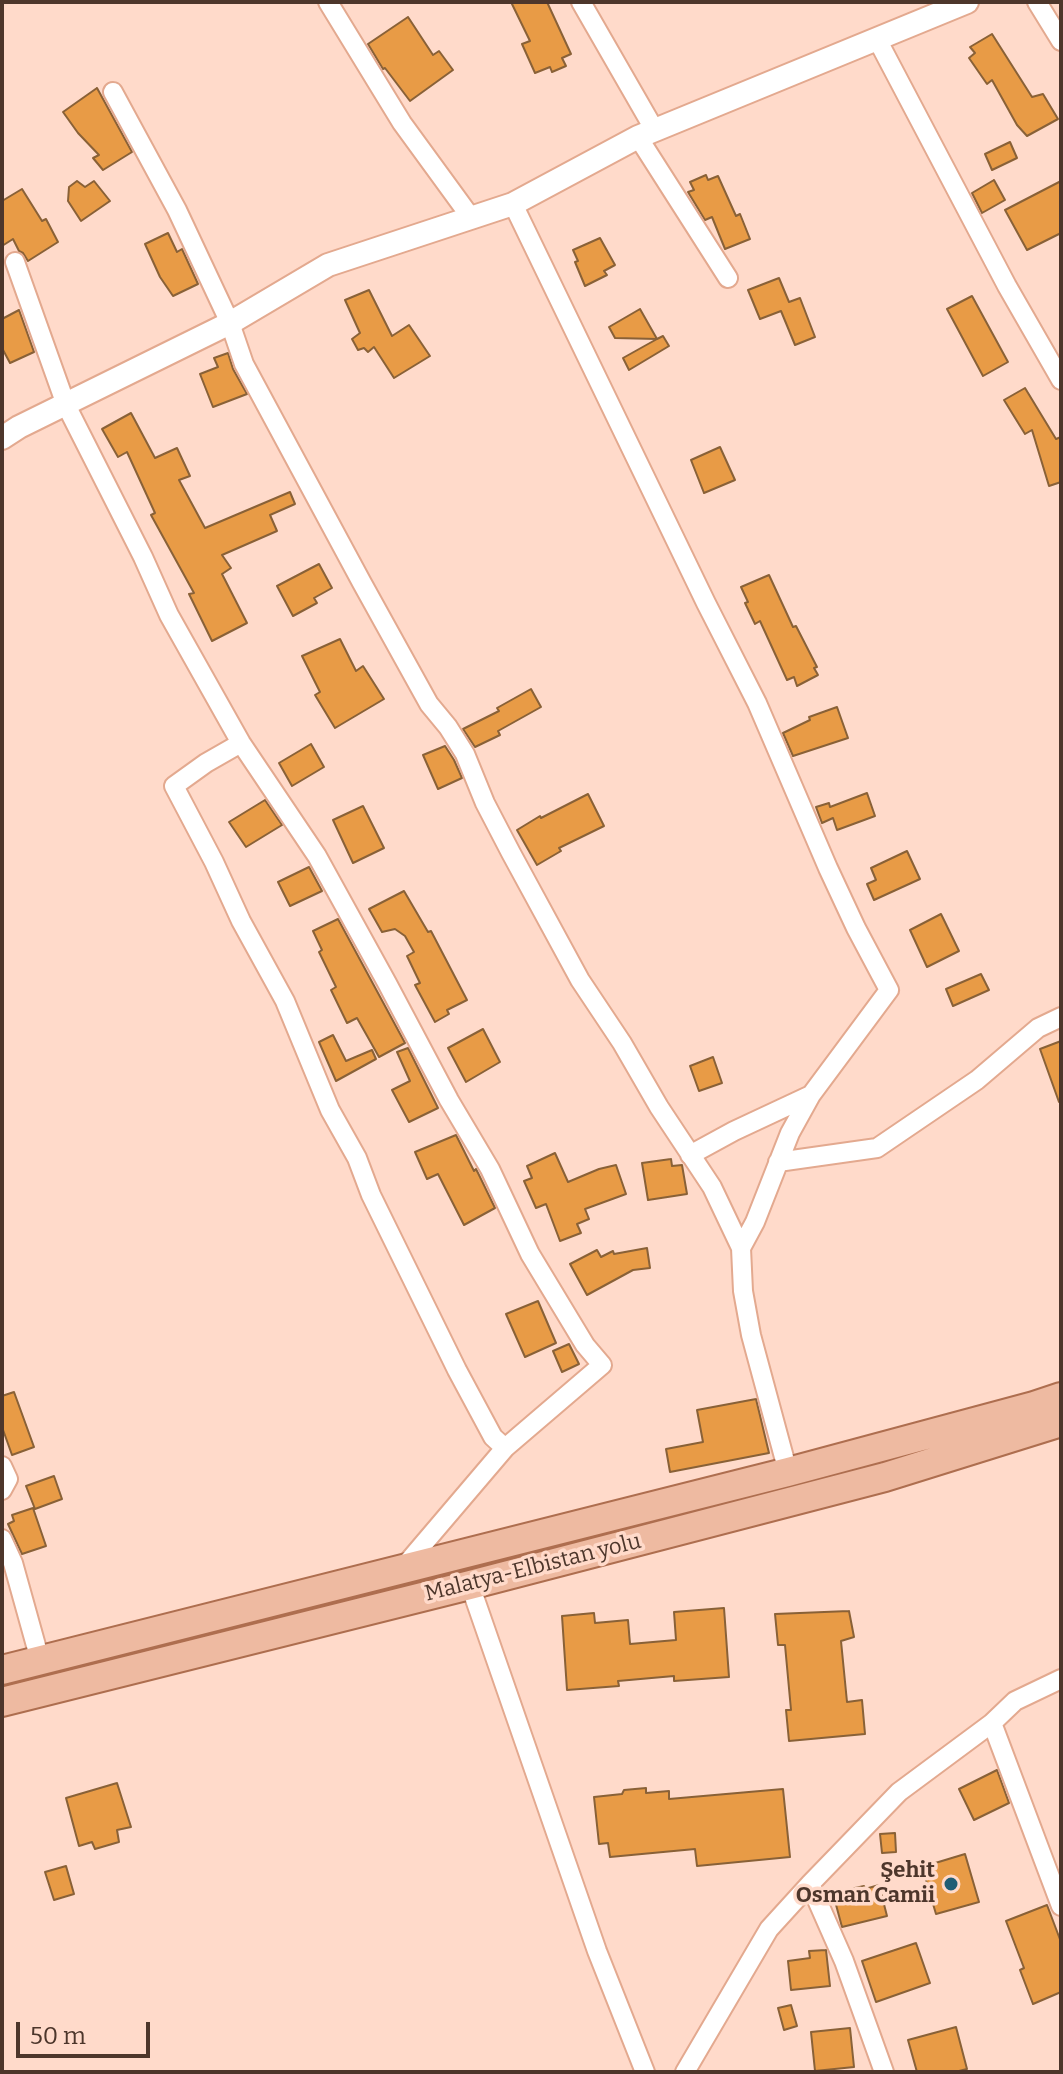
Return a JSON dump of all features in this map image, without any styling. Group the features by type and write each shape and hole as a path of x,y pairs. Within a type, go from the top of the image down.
{"main road":[{"name":"Malatya-Elbistan yolu","path":"2,1670 788,1472 1061,1397"},
{"name":"Malatya-Elbistan yolu","path":"2,1702 885,1477 1061,1422"}],"street":[{"path":"328,2 402,123 472,219"},
{"path":"581,2 650,122 645,135"},
{"path":"2,438 230,323 328,265 513,204 645,135 967,2"},
{"path":"1037,2 1061,41"},
{"path":"877,39 1007,286 1061,380"},
{"path":"113,92 177,210 264,403 429,704 465,754 485,803 531,886 546,920 580,980 712,1187 741,1248 743,1291 751,1335 788,1472"},
{"path":"645,135 728,278"},
{"path":"513,204 757,703 828,868 889,990 811,1095 790,1133 755,1222 741,1248"},
{"path":"15,262 66,405 169,615 241,743 317,856 449,1100 490,1169 530,1254 585,1345 602,1365 505,1448 402,1569"},
{"path":"241,743 174,786 285,1001 330,1110 357,1158 371,1195 457,1370 493,1437 505,1448"},
{"path":"778,1162 877,1148 977,1080 1038,1028 1061,1017"},
{"path":"690,1155 811,1095"},
{"path":"2,1466 8,1479 2,1490"},
{"path":"2,1539 13,1563 40,1660"},
{"path":"470,1585 597,1951 645,2072"},
{"path":"685,2072 769,1929 810,1884 899,1792 992,1723 1015,1701 1061,1679"},
{"path":"992,1723 1061,1906"},
{"path":"810,1884 844,1961 884,2072"}],"building":[{"path":"511,2 547,2 571,54 562,58 566,66 552,72 550,67 535,73 522,44 530,41"},
{"path":"408,17 433,55 439,51 453,70 410,101 383,69 368,44"},
{"path":"992,34 1032,97 1043,94 1058,119 1027,136 1017,125 992,80 987,84 969,58 975,53 970,47"},
{"path":"97,88 132,152 103,170 93,158 99,155 63,112"},
{"path":"1010,142 1017,158 992,170 985,154"},
{"path":"706,175 708,180 718,176 736,216 740,214 750,239 725,249 712,217 705,220 688,192 694,190 690,182"},
{"path":"994,180 1005,200 982,213 972,193"},
{"path":"77,181 85,187 94,181 110,201 81,221 68,201 69,187"},
{"path":"1061,181 1061,233 1027,250 1005,210"},
{"path":"22,189 42,221 46,219 58,242 28,261 13,239 2,246 2,201"},
{"path":"168,233 177,252 182,249 198,284 173,296 160,277 145,244"},
{"path":"600,238 615,265 604,271 607,275 585,286 573,250"},
{"path":"779,278 789,302 800,298 815,337 795,345 781,311 760,319 748,290"},
{"path":"369,290 392,336 409,325 430,356 394,378 374,347 368,352 364,348 358,350 352,339 360,333 345,300"},
{"path":"972,296 1008,362 983,376 947,309"},
{"path":"640,309 657,339 615,338 609,327"},
{"path":"19,310 34,352 10,363 2,348 2,319"},
{"path":"663,336 669,346 629,370 623,358"},
{"path":"228,353 247,394 213,407 200,374 218,367 214,358"},
{"path":"1025,388 1056,439 1061,437 1061,482 1049,486 1032,430 1025,434 1004,400"},
{"path":"131,413 155,458 177,448 190,476 179,480 205,528 290,492 295,504 270,515 277,531 222,555 231,568 222,574 247,623 212,641 189,594 194,593 151,515 155,513 127,452 118,457 102,429"},
{"path":"720,447 735,480 704,493 691,460"},
{"path":"319,564 332,588 314,598 317,603 293,616 277,586"},
{"path":"769,575 793,627 796,626 817,667 814,668 818,675 797,686 794,677 787,680 760,621 755,624 745,603 748,602 741,587"},
{"path":"340,639 356,671 363,666 384,699 335,728 315,695 320,692 302,656"},
{"path":"531,689 541,707 498,731 500,735 475,747 463,729 499,711 497,708"},
{"path":"837,707 848,738 793,756 783,733 810,720 809,717"},
{"path":"311,744 324,767 292,786 279,763"},
{"path":"445,746 462,778 438,789 423,755"},
{"path":"867,793 875,816 837,830 833,818 822,823 816,807 829,803 830,807"},
{"path":"588,794 604,826 559,848 561,851 537,865 517,830"},
{"path":"265,800 282,825 246,847 229,822"},
{"path":"363,806 384,848 353,863 333,820"},
{"path":"907,851 920,879 874,900 867,884 876,880 871,868"},
{"path":"309,867 322,891 290,906 278,882"},
{"path":"404,891 428,932 431,931 467,1000 447,1010 449,1014 435,1022 415,985 420,983 407,956 414,952 405,936 395,929 382,932 369,909"},
{"path":"941,914 959,951 927,967 910,930"},
{"path":"338,919 405,1043 379,1057 357,1018 347,1023 331,990 336,987 319,952 322,950 313,931"},
{"path":"981,974 989,990 953,1006 946,989"},
{"path":"483,1029 500,1062 466,1082 448,1048"},
{"path":"333,1035 346,1061 372,1050 376,1059 336,1081 319,1042"},
{"path":"1061,1041 1061,1102 1059,1102 1040,1049"},
{"path":"408,1048 438,1108 409,1122 392,1090 410,1081 397,1052"},
{"path":"713,1057 722,1083 699,1091 690,1066"},
{"path":"456,1135 495,1208 464,1225 438,1174 427,1179 415,1152"},
{"path":"555,1153 568,1182 616,1165 626,1194 585,1209 589,1219 577,1224 581,1233 560,1241 546,1204 536,1208 524,1181 532,1178 527,1166"},
{"path":"671,1159 672,1166 682,1165 687,1194 648,1200 642,1163"},
{"path":"647,1248 650,1268 633,1270 587,1295 570,1264 597,1250 601,1257 613,1251 614,1254"},
{"path":"538,1301 556,1343 525,1357 506,1314"},
{"path":"569,1344 579,1364 562,1372 553,1351"},
{"path":"14,1392 34,1447 12,1455 2,1427 2,1396"},
{"path":"756,1399 769,1453 670,1472 666,1449 703,1442 697,1410"},
{"path":"54,1476 62,1499 35,1509 26,1486"},
{"path":"33,1508 46,1546 22,1554 8,1524 14,1521 12,1515"},
{"path":"724,1608 729,1677 674,1681 674,1676 618,1681 619,1686 567,1690 562,1616 594,1613 595,1623 628,1620 630,1644 676,1640 674,1612"},
{"path":"849,1611 854,1637 841,1641 847,1702 862,1700 865,1734 789,1741 786,1710 791,1710 785,1645 778,1645 775,1614"},
{"path":"997,1770 1009,1803 974,1820 959,1789"},
{"path":"117,1783 131,1827 117,1830 119,1842 95,1849 92,1842 79,1846 66,1798"},
{"path":"646,1788 646,1793 669,1791 669,1799 783,1789 790,1857 697,1866 695,1849 610,1857 608,1843 599,1844 594,1797"},
{"path":"895,1833 896,1852 882,1853 880,1834"},
{"name":"Şehit Osman Camii","path":"965,1854 979,1902 936,1914 922,1867"},
{"path":"66,1866 74,1894 54,1900 45,1872"},
{"path":"879,1885 887,1916 842,1927 835,1901 848,1897 846,1890"},
{"path":"1047,1905 1061,1942 1061,1992 1033,2004 1020,1970 1024,1968 1006,1921"},
{"path":"916,1943 930,1983 876,2002 862,1961"},
{"path":"826,1950 830,1986 791,1990 788,1961 810,1958 809,1951"},
{"path":"791,2005 797,2026 784,2030 778,2008"},
{"path":"956,2027 967,2069 917,2072 908,2040"},
{"path":"850,2028 854,2067 815,2071 811,2032"}],"place":[{"name":"Şehit Osman Camii","path":"951,1884"}]}
